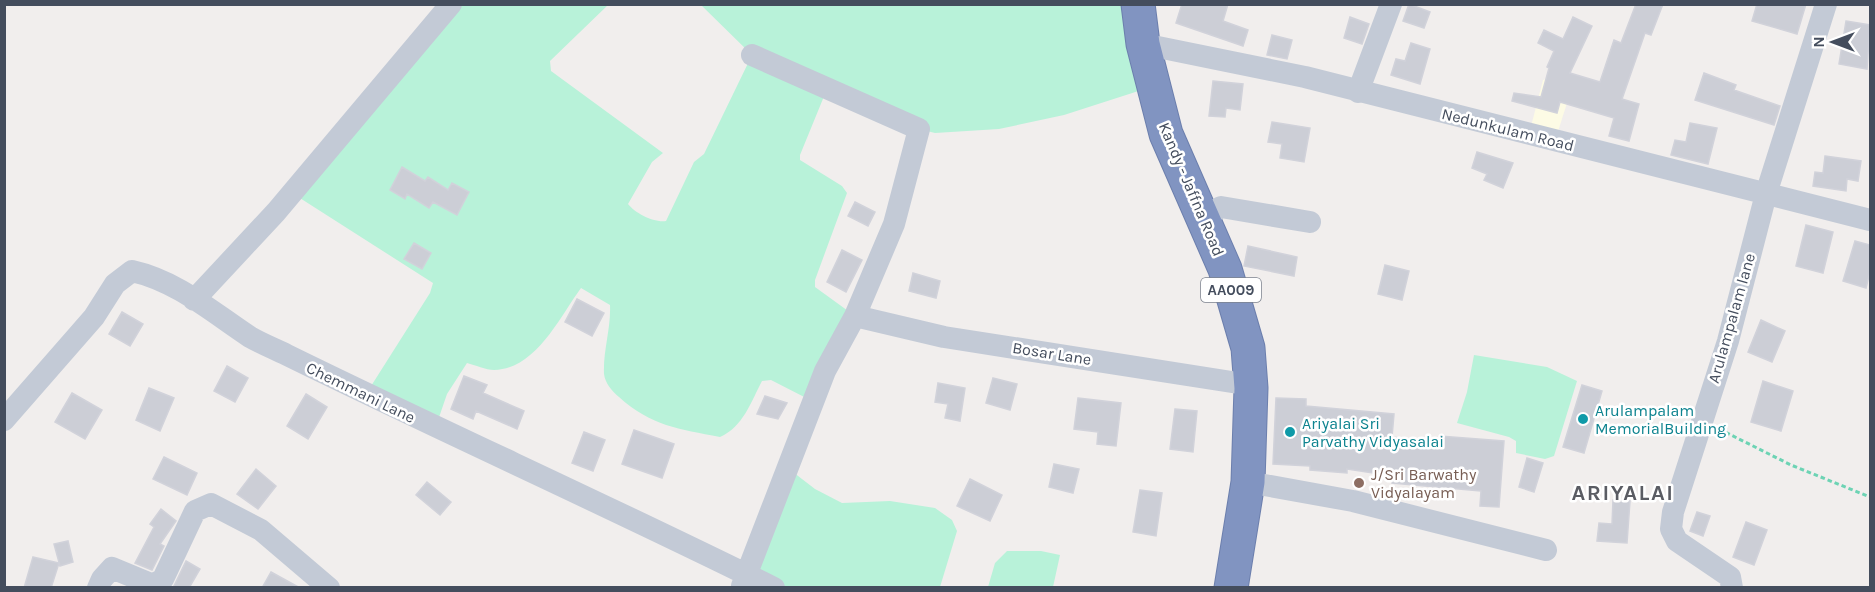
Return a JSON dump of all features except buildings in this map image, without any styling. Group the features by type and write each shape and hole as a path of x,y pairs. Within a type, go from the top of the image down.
{"highway":[{"name":"Kandy - Jaffna Road","path":"1138,4 1143,44 1166,134 1225,268 1248,348 1251,386 1248,482 1231,588"}],"street":[{"path":"194,300 287,199 451,4"},
{"path":"1358,92 1391,4"},
{"name":"Arulampalam lane","path":"1732,588 1730,577 1677,541 1671,529 1673,512 1701,419 1728,341 1766,194 1826,4"},
{"name":"Nedunkulam Road","path":"1143,44 1224,58 1870,220"},
{"path":"745,581 825,371 855,316 894,224 919,129 752,55"},
{"path":"1204,217 1221,207 1310,222"},
{"name":"Chemmani Lane","path":"4,420 94,316 115,284 132,271 154,276 253,339 435,429 683,541 745,581 774,588"},
{"name":"Bosar Lane","path":"855,316 944,337 1251,386"},
{"path":"1248,482 1353,501 1546,550"},
{"path":"98,588 102,579 112,568 153,585 163,579 195,511 211,504 261,530 329,588"}],"path":[{"path":"1701,419 1791,465 1870,497"}],"shaded area":[{"path":"1555,77 1573,84 1555,141 1529,134 1543,80"}],"green space":[{"path":"451,5 608,5 550,61 551,71 663,153 652,162 628,204 645,217 661,221 666,221 694,162 704,154 752,55 701,5 1138,5 1154,86 1064,115 999,129 935,133 919,129 827,89 800,160 842,186 847,193 815,280 815,287 855,316 814,402 771,380 762,381 735,427 720,437 666,425 654,420 631,407 607,384 604,365 610,305 581,288 545,340 522,361 494,370 467,363 447,394 435,429 366,394 430,293 433,283 292,193"},
{"path":"1474,355 1547,367 1577,381 1554,456 1545,459 1516,453 1516,441 1509,437 1457,423 1467,392"},
{"path":"789,469 815,489 842,503 890,501 935,508 952,520 957,531 940,587 774,587 748,575"},
{"path":"1007,551 1041,551 1060,555 1053,587 988,587 995,563"}],"place":[{"name":"Arulampalam MemorialBuilding","path":"1583,419"},
{"name":"Ariyalai Sri Parvathy Vidyasalai","path":"1290,432"},
{"name":"J/Sri Barwathy Vidyalayam","path":"1359,483"}],"district":[{"name":"ARIYALAI","path":"1623,492"}]}
